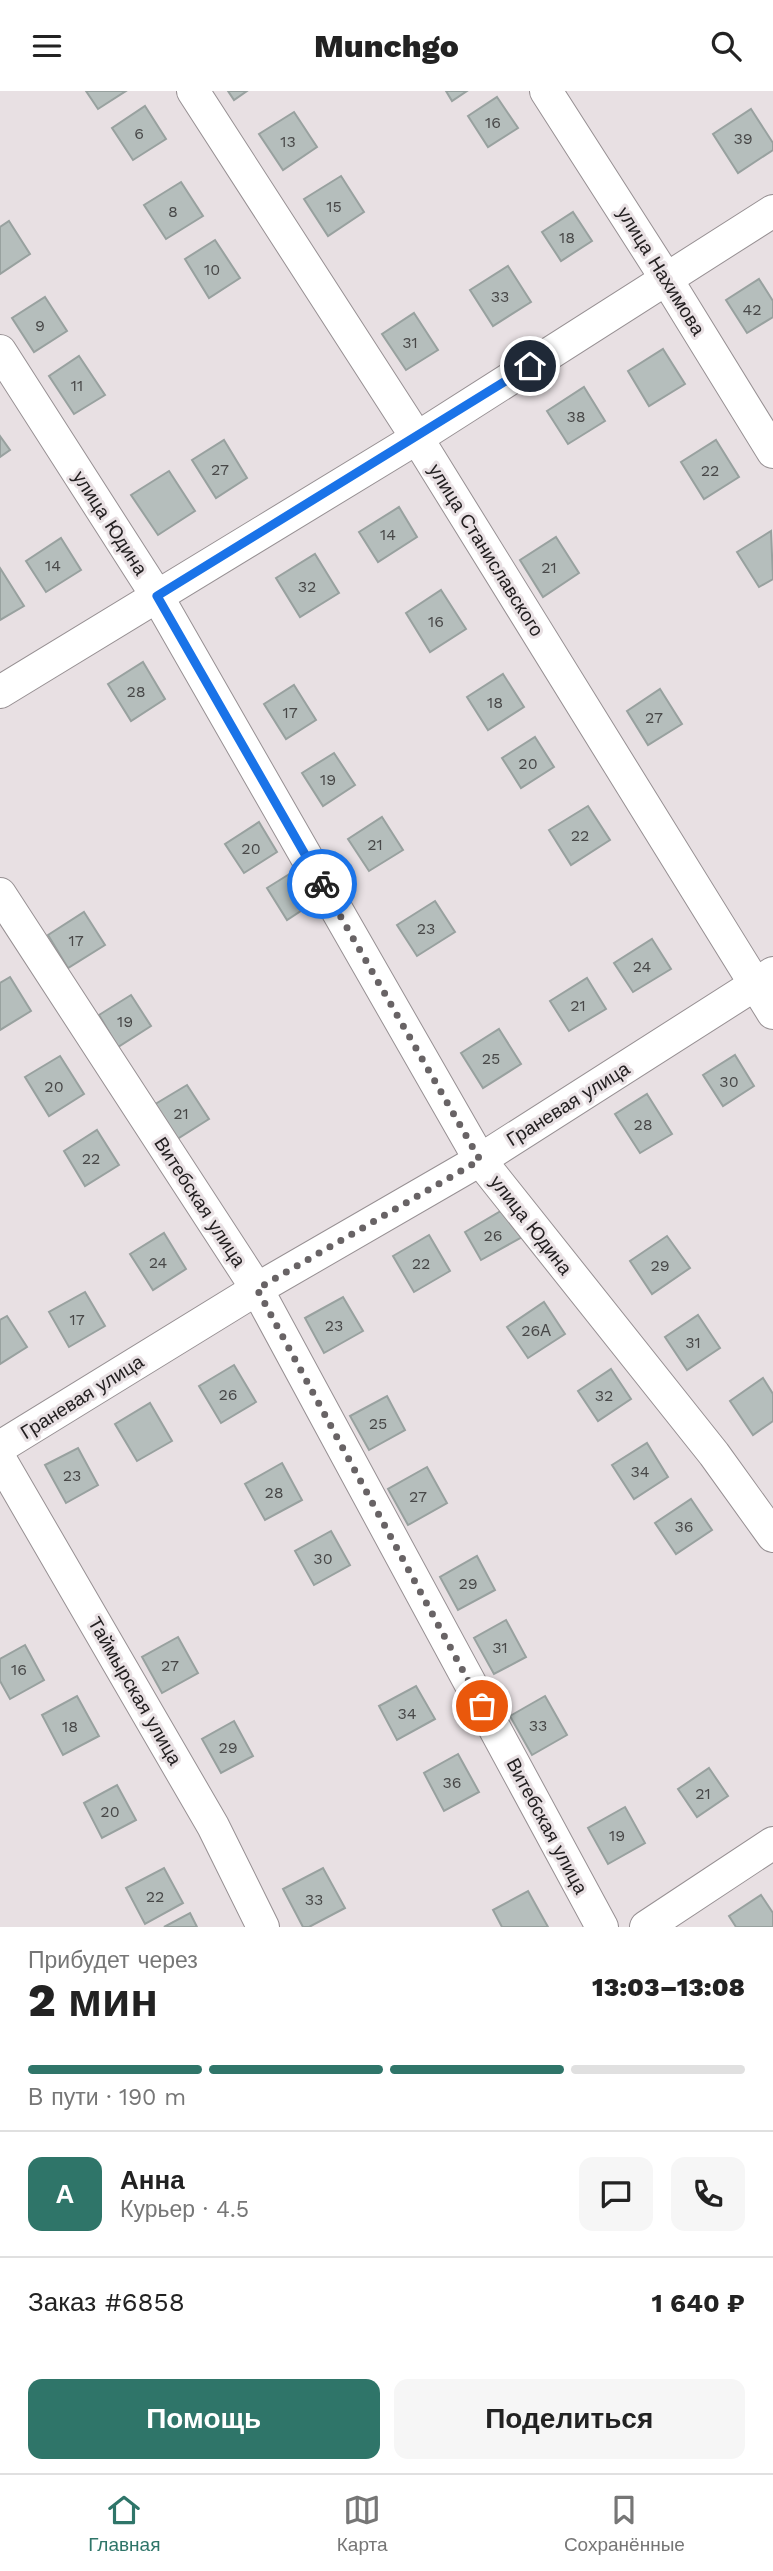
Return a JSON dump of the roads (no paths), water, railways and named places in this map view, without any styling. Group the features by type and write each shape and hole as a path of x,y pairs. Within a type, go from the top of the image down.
{"street":[{"name":"улица Станиславского","path":"193,91 764,979 773,1013"},
{"name":"улица Нахимова","path":"546,91 773,452"},
{"path":"0,692 417,438 773,211"},
{"name":"улица Юдина","path":"0,351 157,596 480,1160 714,1454 773,1536"},
{"name":"Витебская улица","path":"0,894 257,1289 602,1927"},
{"name":"Граневая улица","path":"0,1447 257,1289 480,1160 764,979"},
{"name":"Таймырская улица","path":"0,1459 213,1826 263,1927"},
{"path":"646,1927 773,1843"}]}
